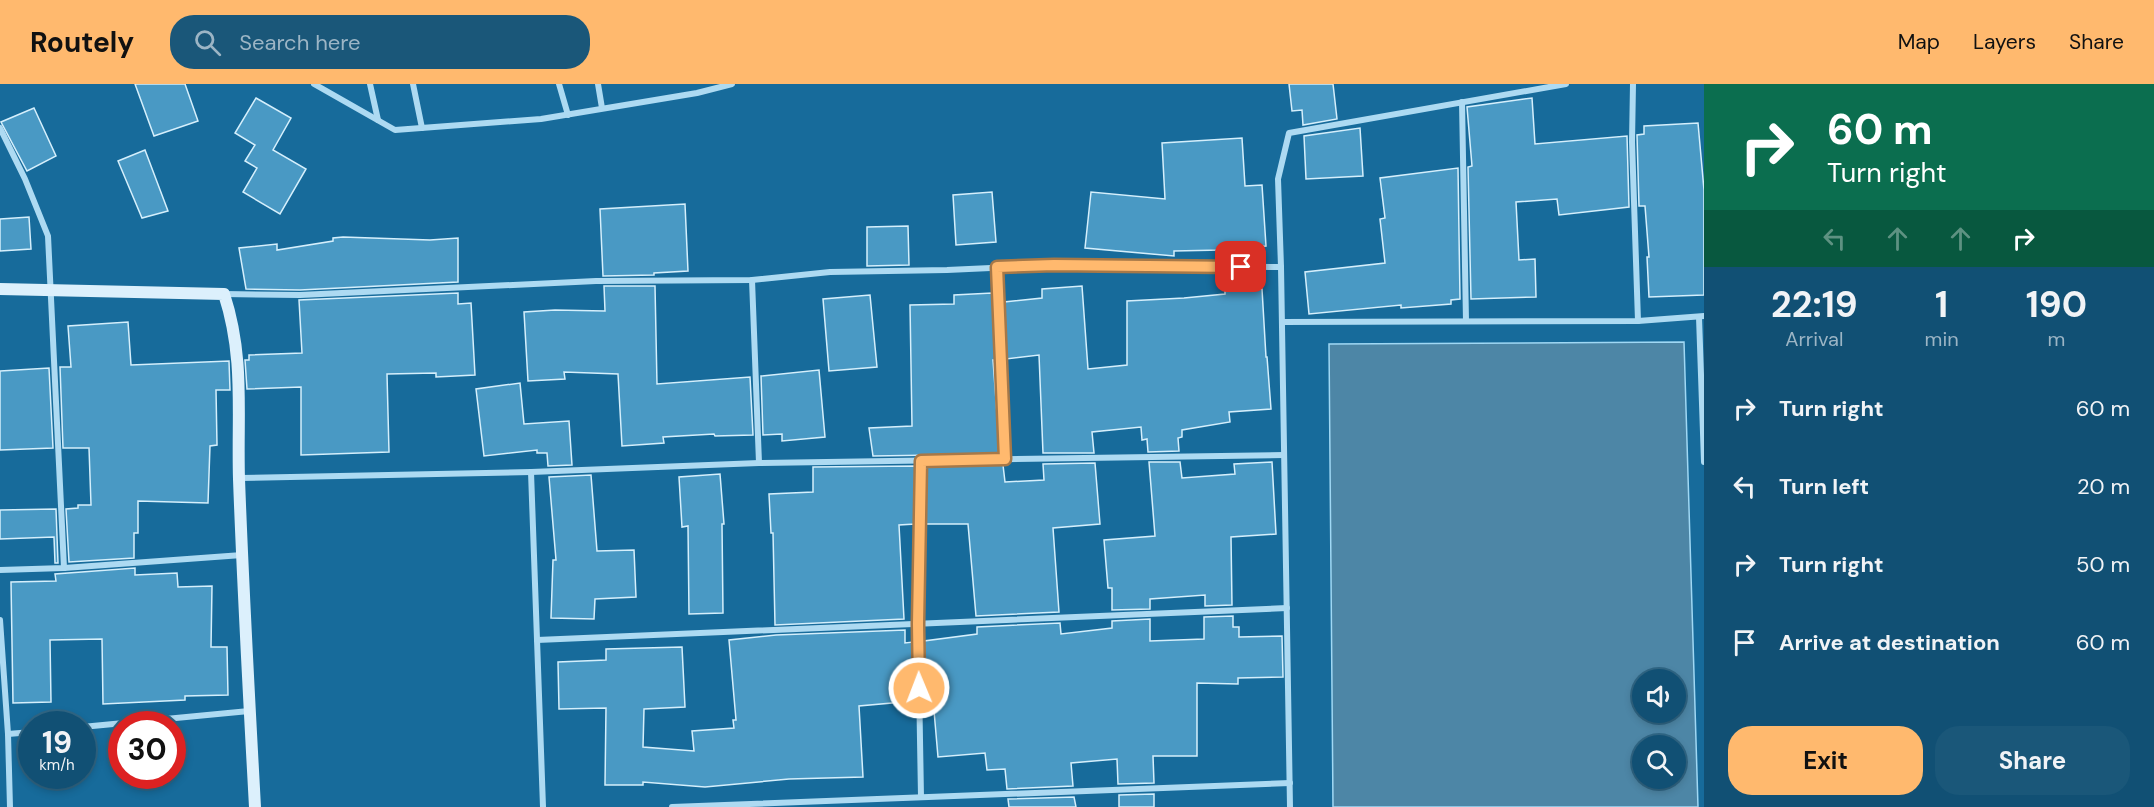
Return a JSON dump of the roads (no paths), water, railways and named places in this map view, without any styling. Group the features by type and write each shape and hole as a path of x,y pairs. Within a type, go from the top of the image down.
{"main road":[{"path":"0,289 224,294 232,318 239,365 239,478 255,807"}],"street":[{"path":"315,84 394,130 541,119 697,93 732,84"},
{"path":"370,84 378,120"},
{"path":"413,84 422,128"},
{"path":"559,84 568,115"},
{"path":"598,84 602,108"},
{"path":"1290,807 1278,179 1289,133 1566,84"},
{"path":"1633,84 1632,142 1638,321"},
{"path":"1462,102 1466,321"},
{"path":"0,128 25,178 48,236 64,568"},
{"path":"224,294 300,295 596,281 752,280 830,272 1054,265 1281,267"},
{"path":"997,267 1005,459"},
{"path":"752,280 759,463"},
{"path":"1282,322 1638,321 1701,317 1704,462"},
{"path":"239,478 531,472 759,463 1284,455"},
{"path":"921,461 918,624 921,797"},
{"path":"531,472 543,807"},
{"path":"0,570 64,568 243,555"},
{"path":"537,640 1287,608"},
{"path":"0,620 8,734 10,807"},
{"path":"96,726 250,711"},
{"path":"8,734 18,733"},
{"path":"672,807 1290,783"}],"water":[{"path":"1684,342 1698,807 1333,807 1329,344"}]}
